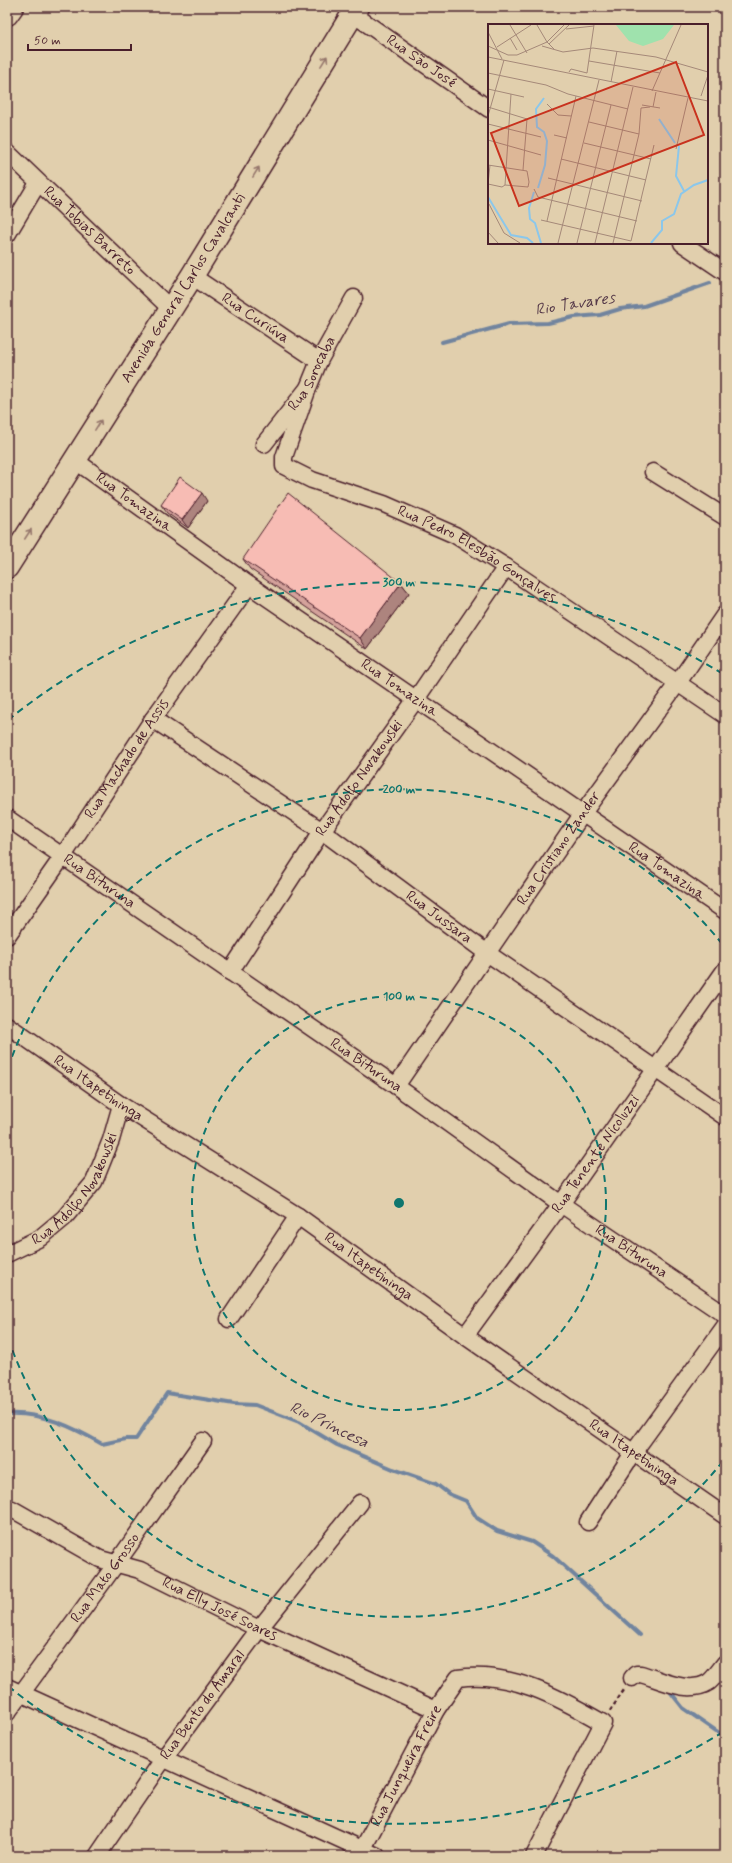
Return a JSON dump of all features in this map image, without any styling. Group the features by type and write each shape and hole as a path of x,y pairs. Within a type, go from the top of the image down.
{"main road":[{"path":"7,14 12,7"},
{"name":"Avenida General Carlos Cavalcanti","path":"7,567 76,461 192,276 355,11"}],"street":[{"name":"Rua São José","path":"355,11 488,108"},
{"name":"Rua Tobias Barreto","path":"7,152 171,309"},
{"path":"7,235 38,183"},
{"path":"683,244 725,272"},
{"name":"Rua Curiúva","path":"192,276 319,361"},
{"name":"Rua Sorocaba","path":"264,444 308,388 319,361 354,298"},
{"name":"Rua Pedro Elesbão Gonçalves","path":"308,388 284,457 284,466 312,480 384,504 448,532 506,568 725,715"},
{"name":"Rua Tomazina","path":"76,461 249,585 725,911"},
{"path":"653,472 725,517"},
{"name":"Rua Adolfo Novakowski","path":"230,972 322,831 416,699 506,568"},
{"name":"Rua Machado de Assis","path":"7,936 63,856 153,719 249,585"},
{"name":"Rua Cristiano Zander","path":"396,1086 583,813 677,684 725,614"},
{"name":"Rua Jussara","path":"153,719 322,831 487,954 725,1117"},
{"name":"Rua Bituruna","path":"7,818 396,1086 561,1204 725,1315"},
{"name":"Rua Tenente Nicoluzzi","path":"465,1336 561,1204 725,970"},
{"name":"Rua Itapetininga","path":"7,1025 121,1105 298,1216 465,1336 725,1516"},
{"name":"Rua Adolfo Novakowski","path":"7,1254 40,1238 64,1218 94,1182 111,1140 121,1105"},
{"path":"230,1319 298,1216"},
{"path":"588,1522 633,1453 725,1326"},
{"name":"Rua Mato Grosso","path":"7,1713 14,1690 116,1564 203,1441"},
{"name":"Rua Bento do Amaral","path":"96,1856 164,1758 259,1629 360,1503"},
{"name":"Rua Elly José Soares","path":"7,1507 12,1508 100,1559 140,1570 259,1629 436,1710"},
{"path":"632,1678 636,1674 640,1674 689,1688 699,1687 710,1681 725,1663"},
{"name":"Rua Junqueira Freire","path":"366,1854 436,1710 458,1678 472,1676 517,1682 562,1699 603,1722"},
{"path":"14,1690 164,1758 366,1854"},
{"path":"534,1856 603,1722"}],"path":[{"path":"603,1722 632,1678"}],"building":[{"path":"180,477 202,493 182,520 161,505"},
{"path":"288,493 401,583 360,638 243,559"}],"waterway":[{"name":"Rio Tavares","path":"442,342 509,324 548,323 574,317 600,315 620,309 644,306 710,283"},
{"name":"Rio Princesa","path":"7,1414 33,1415 45,1418 80,1432 102,1444 126,1439 136,1439 167,1393 234,1404 255,1405 299,1422 337,1445 393,1469 436,1484 449,1494 466,1501 477,1518 497,1531 532,1542 553,1556 640,1635"},
{"name":"Rio Princesa","path":"668,1689 683,1708 725,1737"}]}
